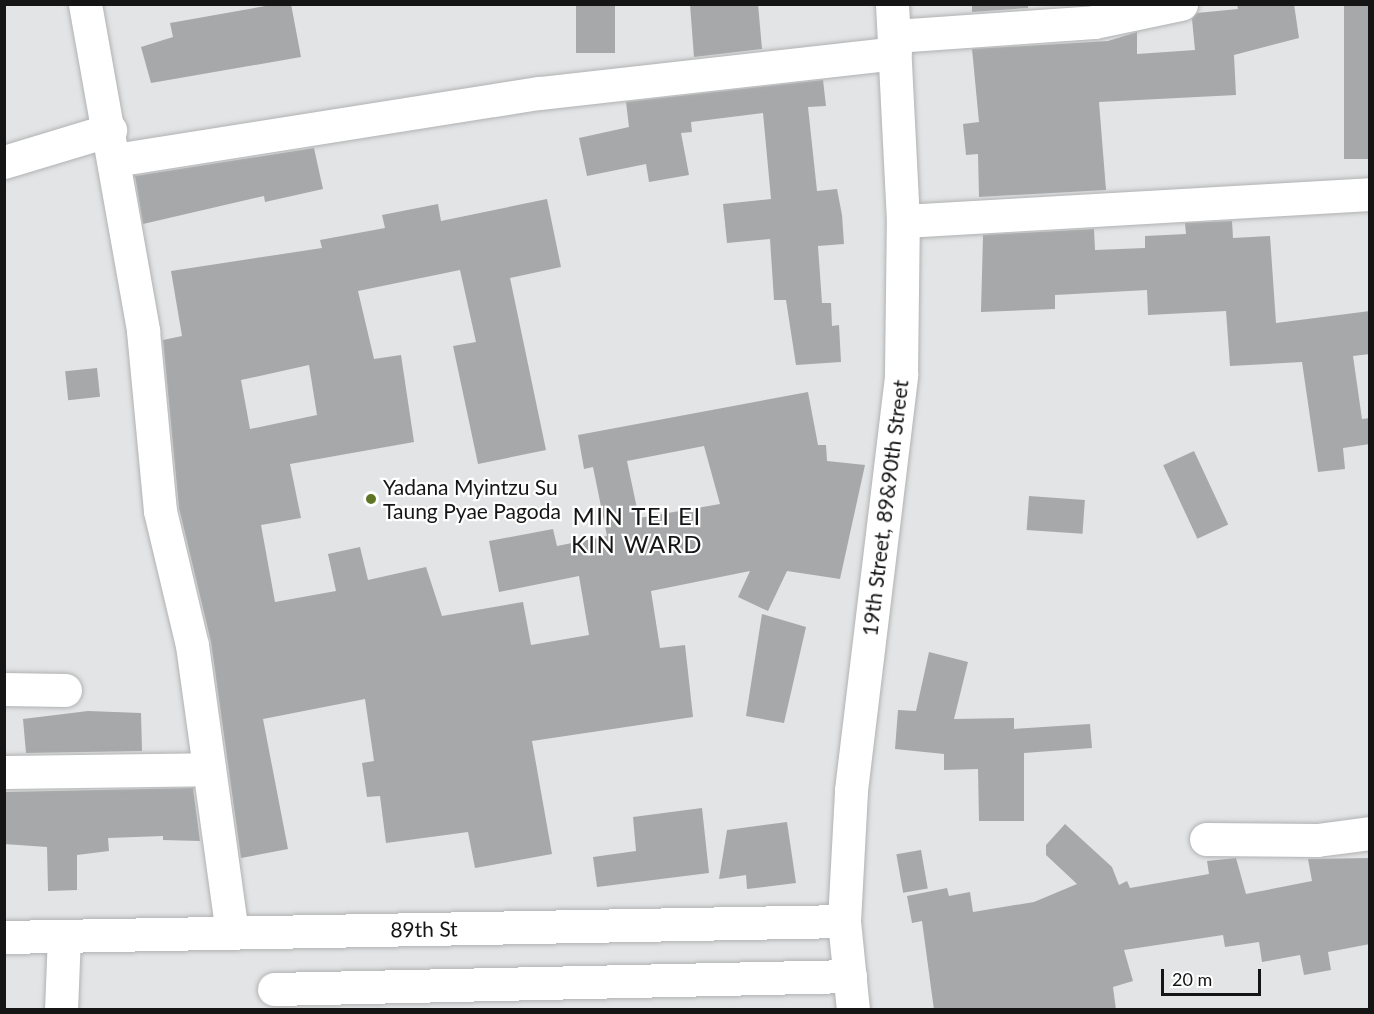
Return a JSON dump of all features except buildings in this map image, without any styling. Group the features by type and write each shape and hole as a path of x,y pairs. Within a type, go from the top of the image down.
{"street":[{"path":"85,4 112,145 123,235 143,331 160,511 192,645 232,932"},
{"path":"4,162 112,145 540,93 894,31 1094,22 1180,4"},
{"name":"19th Street, 89&90th Street","path":"853,1010 844,921 851,790 901,374 903,221 894,31"},
{"path":"903,221 1370,194"},
{"path":"4,689 65,690"},
{"path":"4,772 209,769"},
{"path":"1206,839 1317,840 1370,833"},
{"name":"89th St","path":"4,937 844,921"},
{"path":"61,1010 64,936"},
{"path":"274,989 850,976"}],"place":[{"name":"Yadana Myintzu Su Taung Pyae Pagoda","path":"371,499"}],"district":[{"name":"MIN TEI EI KIN WARD","path":"637,530"}]}
